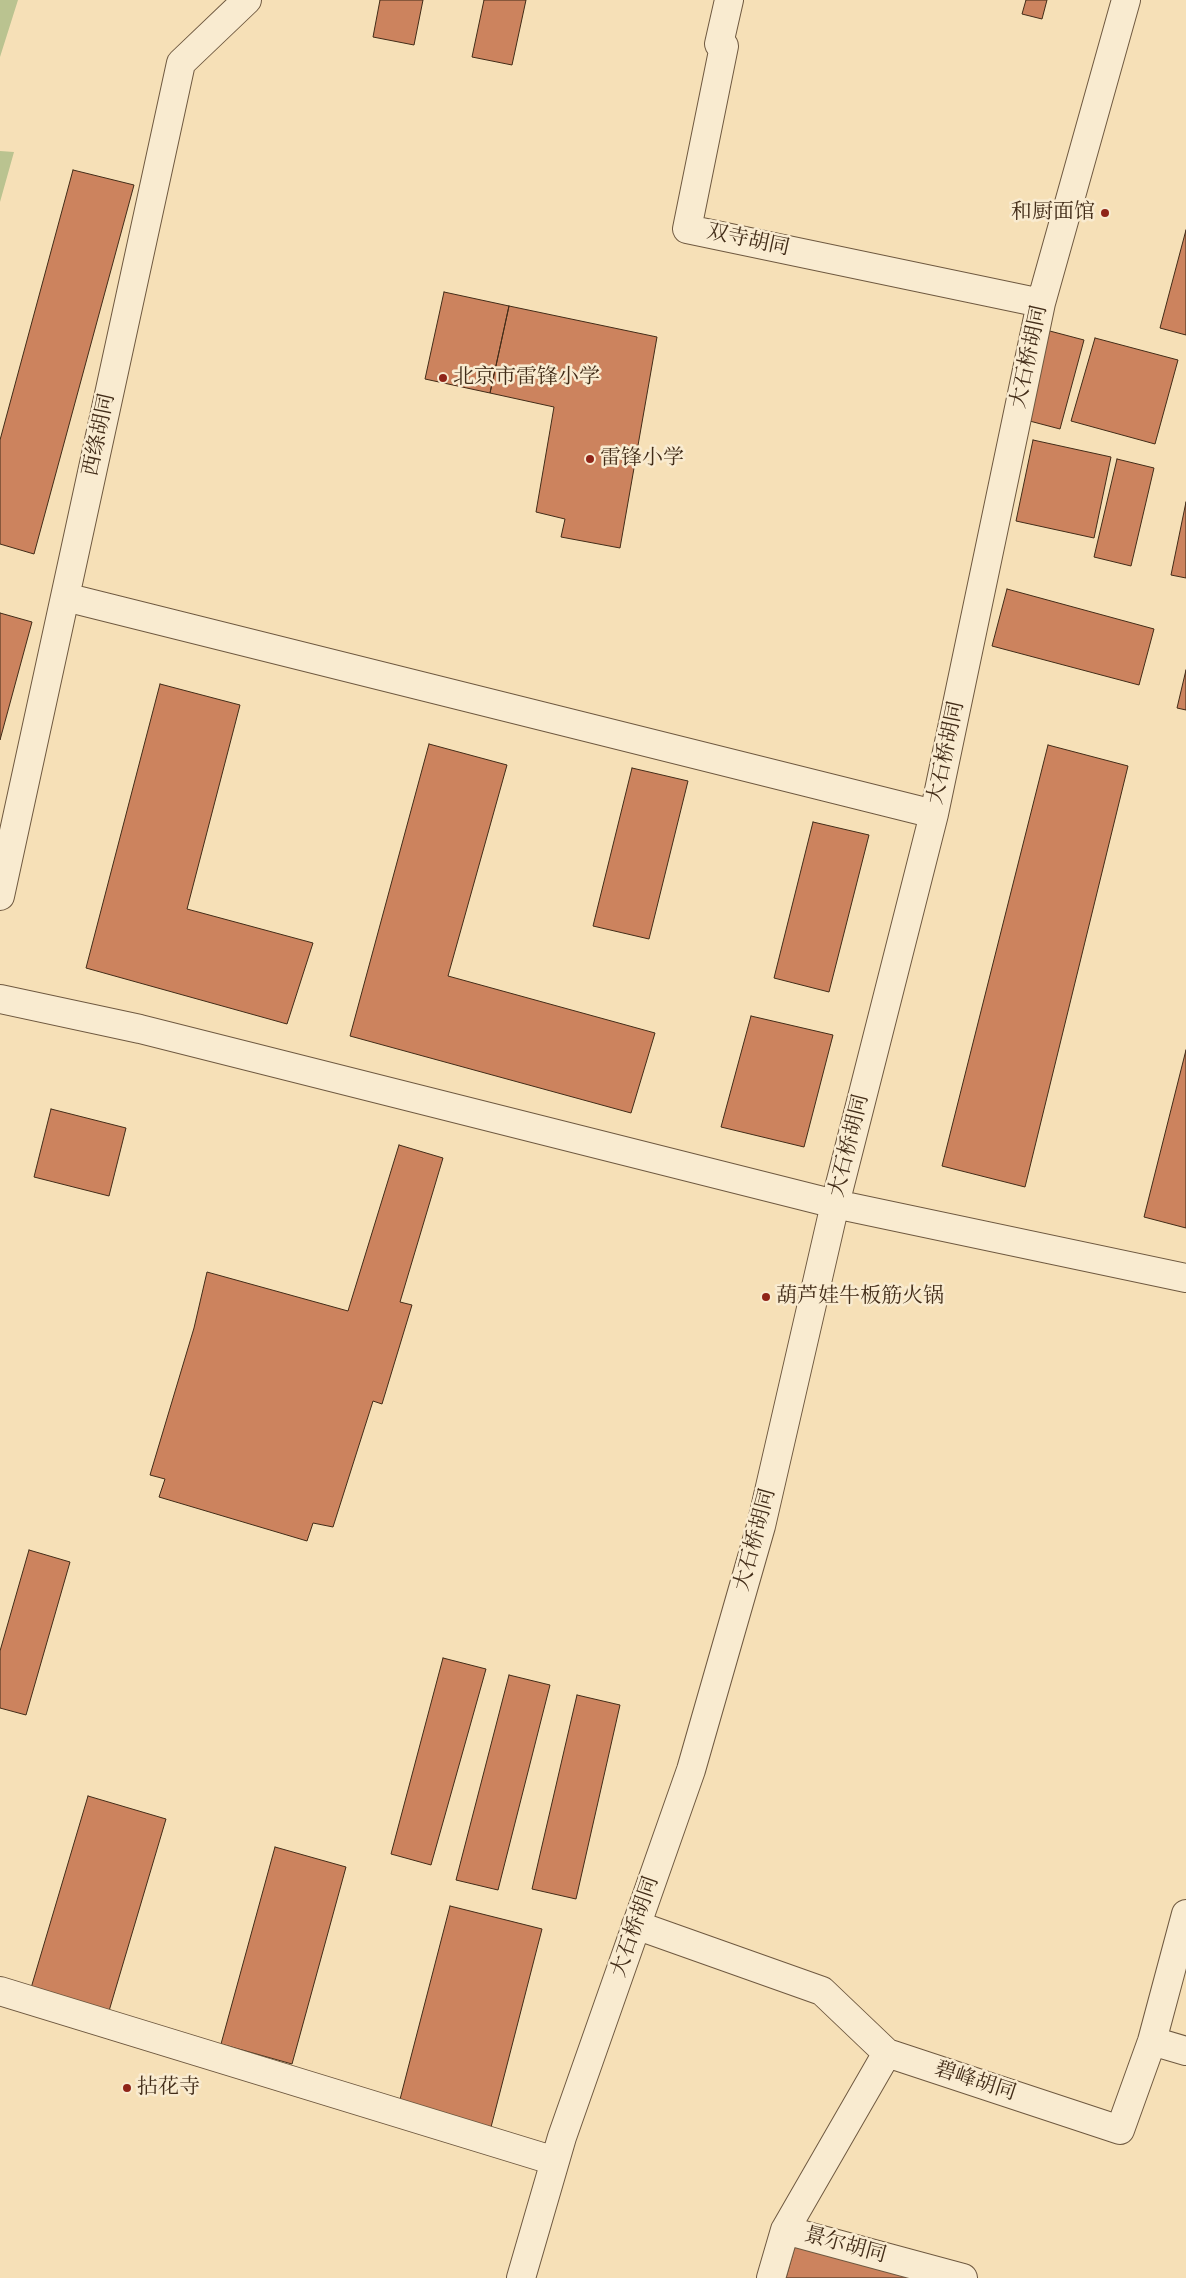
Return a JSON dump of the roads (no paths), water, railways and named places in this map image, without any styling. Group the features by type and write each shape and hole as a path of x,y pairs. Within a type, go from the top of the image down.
{"street":[{"name":"西绦胡同","path":"0,896 181,63 247,0"},
{"name":"双寺胡同","path":"729,0 719,44 724,46 687,229 1041,303"},
{"name":"大石桥胡同","path":"521,2278 555,2161 691,1770 761,1526 835,1204 934,814 1041,303 1126,0"},
{"path":"64,597 934,814"},
{"path":"0,999 140,1029 835,1204 1186,1278"},
{"name":"碧峰胡同","path":"636,1925 822,1991 887,2054 1120,2130 1152,2041 1186,1914"},
{"path":"0,1991 555,2161"},
{"path":"1152,2041 1186,2051"},
{"path":"771,2278 785,2230 887,2054"},
{"name":"景尔胡同","path":"785,2230 963,2278"}],"place":[{"name":"和厨面馆","path":"1105,213"},
{"name":"北京市雷锋小学","path":"443,378"},
{"name":"雷锋小学","path":"590,459"},
{"name":"葫芦娃牛板筋火锅","path":"766,1297"},
{"name":"拈花寺","path":"127,2088"}]}
